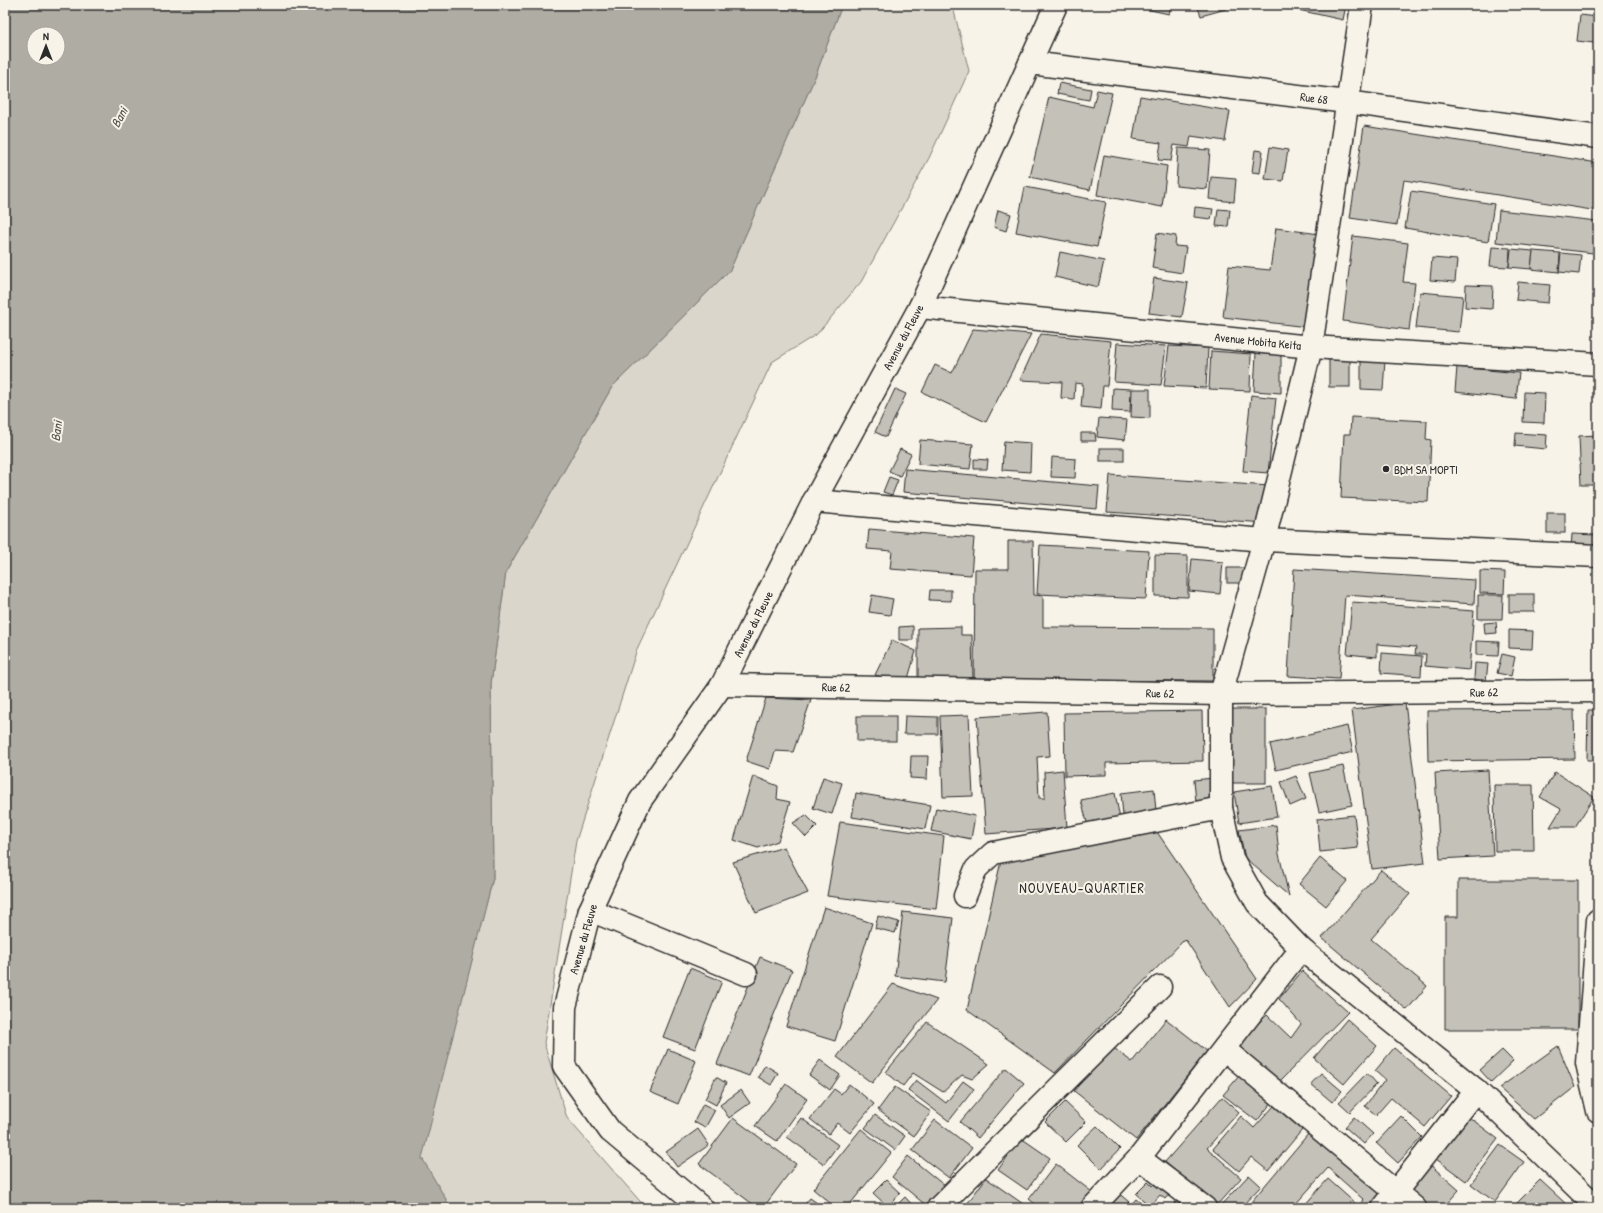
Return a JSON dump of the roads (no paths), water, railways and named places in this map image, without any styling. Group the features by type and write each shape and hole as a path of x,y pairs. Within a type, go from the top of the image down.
{"street":[{"name":"Avenue du Fleuve","path":"702,1208 610,1131 564,1066 565,1007 590,910 640,801 722,685 814,501 920,307 1056,5"},
{"path":"1362,5 1311,347 1264,540 1221,694 1221,808 1232,858 1258,902 1301,949 1476,1090 1598,1208"},
{"name":"Rue 68","path":"1030,64 1347,102 1598,136"},
{"name":"Avenue Mobita Keita","path":"920,307 1311,347 1598,364"},
{"path":"814,501 1264,540 1598,556"},
{"name":"Rue 62","path":"722,685 1221,694 1598,691"},
{"path":"965,896 976,869 993,853 1221,808"},
{"path":"590,910 746,974"},
{"path":"1598,920 1587,1063 1598,1111"},
{"path":"1092,1208 1139,1158 1301,949"},
{"path":"938,1208 1160,987"},
{"path":"1224,1049 1389,1200 1415,1208"},
{"path":"1389,1200 1476,1090"},
{"path":"1139,1158 1205,1208"}],"water":[{"name":"Bani","path":"5,5 842,5 815,77 730,270 612,387 506,572 491,684 493,878 422,1158 451,1208 5,1208"}],"place":[{"name":"BDM SA MOPTI","path":"1386,469"}],"district":[{"name":"NOUVEAU-QUARTIER","path":"1082,887"}]}
